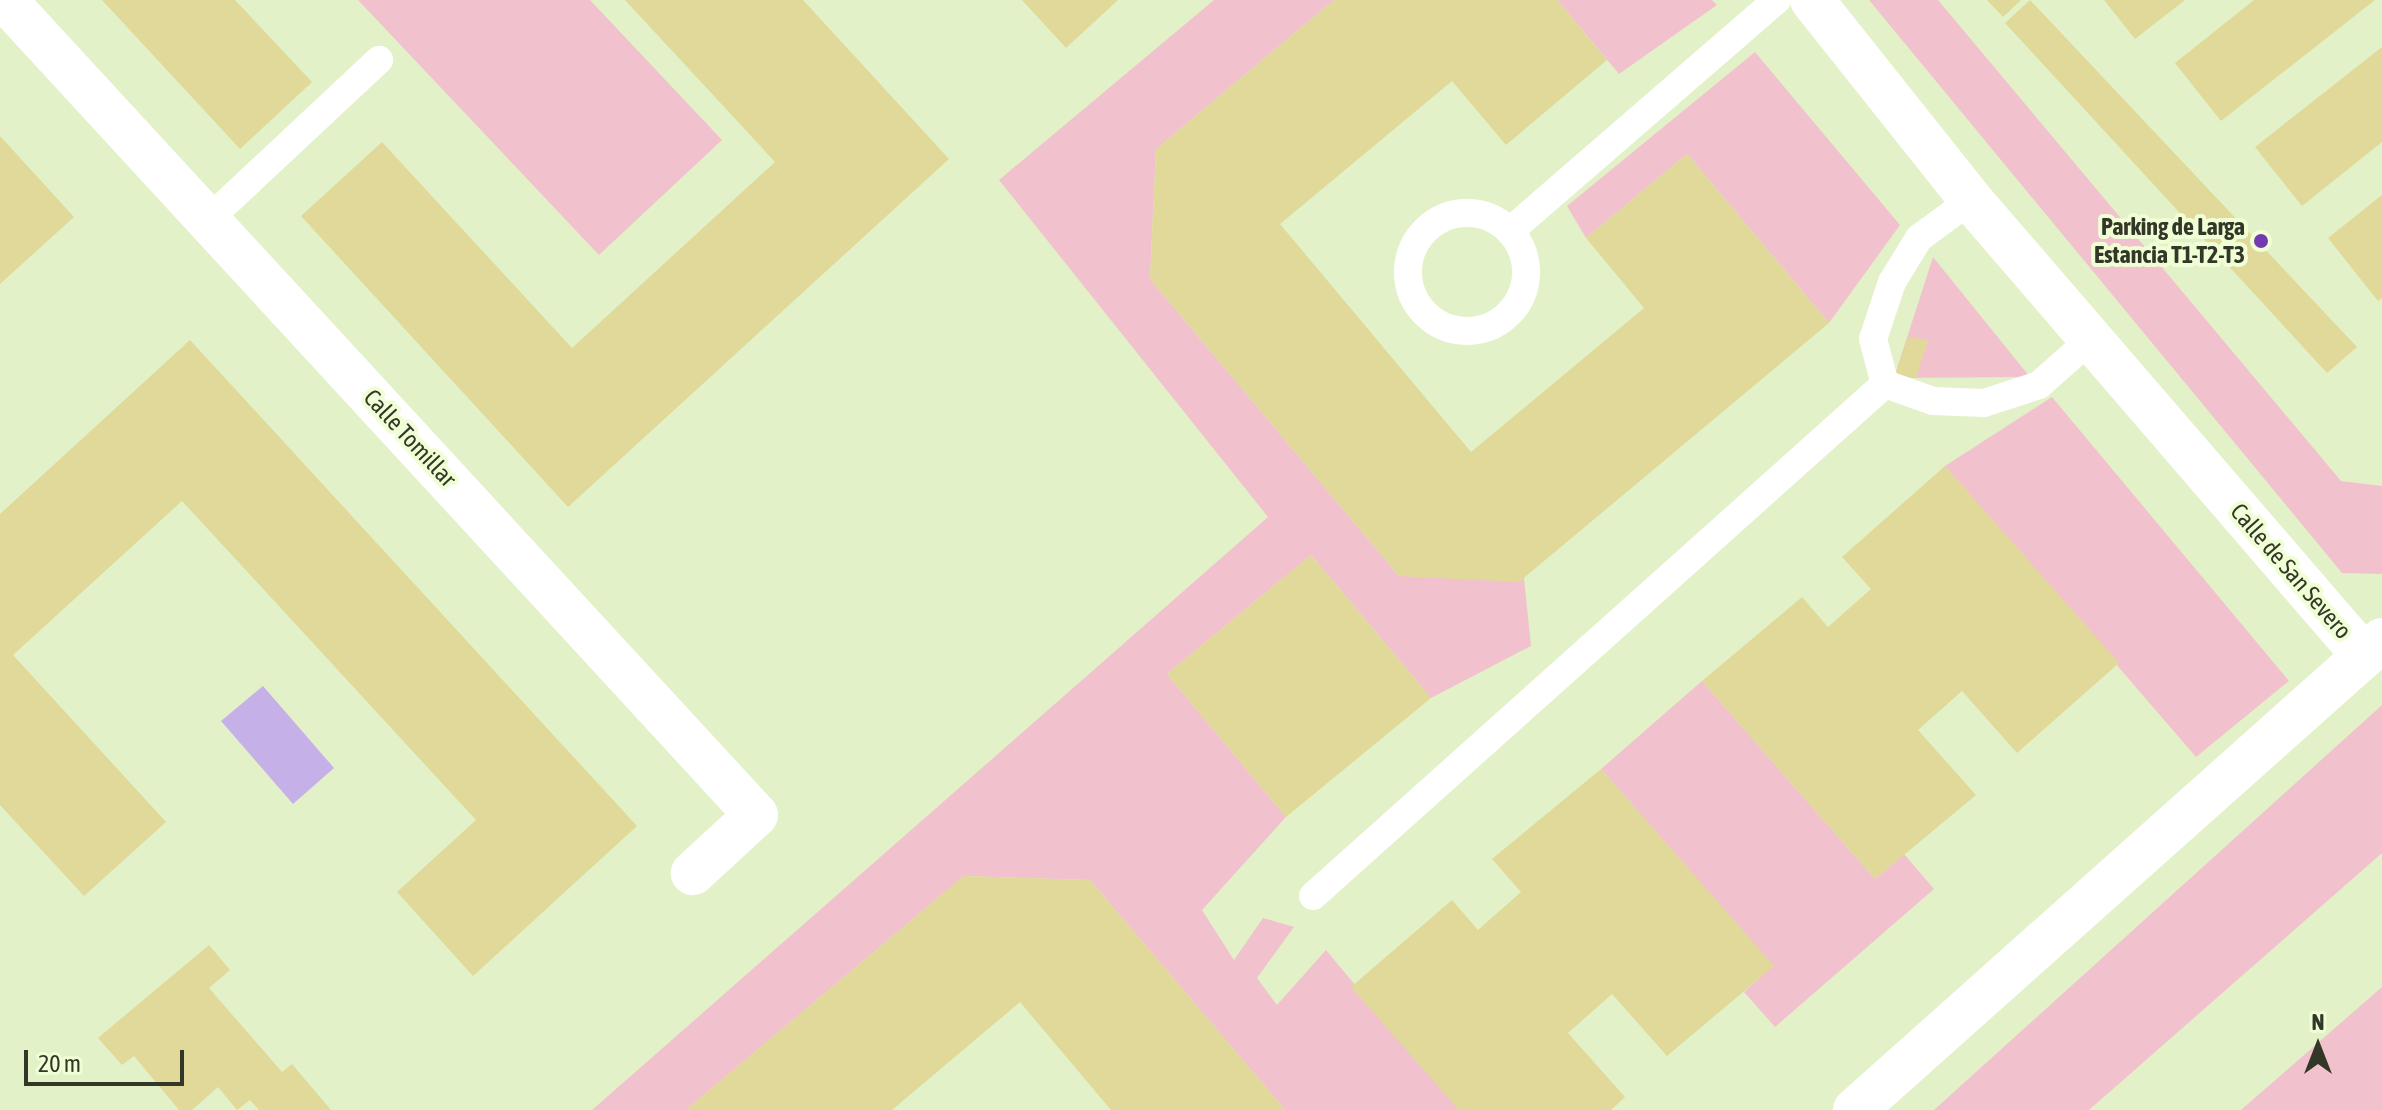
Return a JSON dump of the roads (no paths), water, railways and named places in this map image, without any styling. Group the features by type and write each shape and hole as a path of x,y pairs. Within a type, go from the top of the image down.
{"street":[{"name":"Calle Tomillar","path":"5,0 756,815 693,873"},
{"name":"Calle de San Severo","path":"1812,0 1971,200 2091,339 2373,648 1855,1110"}],"lane":[{"path":"1510,231 1777,0"},
{"path":"209,219 379,60"},
{"path":"1885,384 1873,339 1892,282 1919,238 1971,200"},
{"path":"1477,214 1510,231 1521,247 1525,284 1506,316 1471,331 1433,320 1419,306 1410,259 1438,221 1477,214"},
{"path":"1885,384 1933,401 1984,403 2039,385 2091,339"},
{"path":"1313,896 1885,384"}],"place":[{"name":"Parking de Larga Estancia T1-T2-T3","path":"2261,241"}]}
